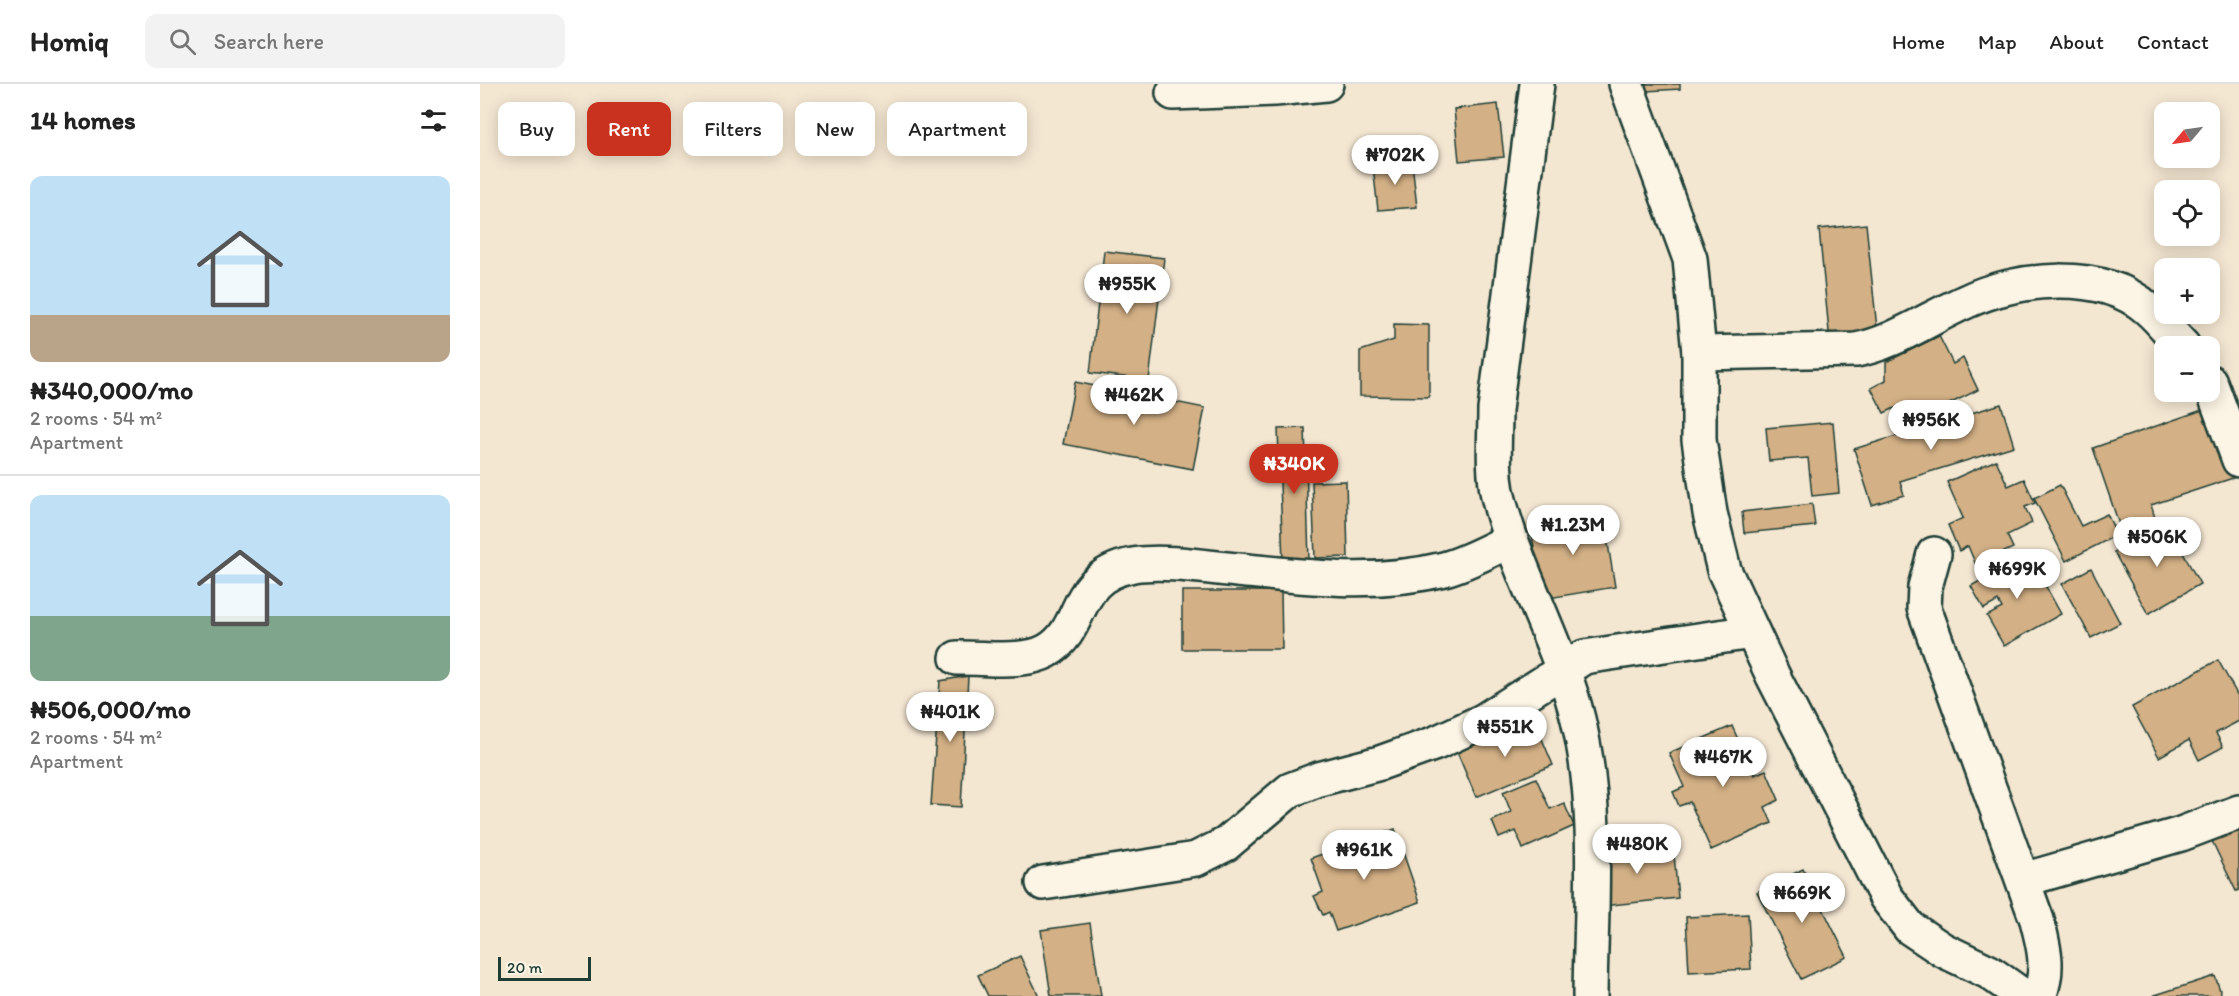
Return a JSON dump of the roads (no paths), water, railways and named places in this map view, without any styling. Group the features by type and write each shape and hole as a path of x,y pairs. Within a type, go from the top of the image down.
{"street":[{"path":"1173,93 1275,89 1326,84"},
{"path":"1537,84 1495,410 1494,459 1498,494 1511,540 1564,668 1586,751 1592,802 1590,996"},
{"path":"1626,84 1690,259 1699,353 1699,440 1710,513 1724,570 1752,632 1886,897 1910,928 1943,950 1989,972 2023,996"},
{"path":"1699,353 1856,350 1875,347 1967,300 2014,284 2060,280 2115,289 2148,308 2174,336"},
{"path":"2217,402 2239,460"},
{"path":"957,658 1024,657 1047,651 1066,635 1085,593 1104,576 1133,565 1184,565 1335,580 1400,578 1446,568 1511,540"},
{"path":"1934,554 1925,587 1924,608 2023,880 2046,953 2045,981 2039,996"},
{"path":"1043,883 1196,859 1226,844 1290,790 1319,778 1380,763 1436,743 1483,720 1584,657 1752,632"},
{"path":"2023,880 2181,834 2239,812"}]}
